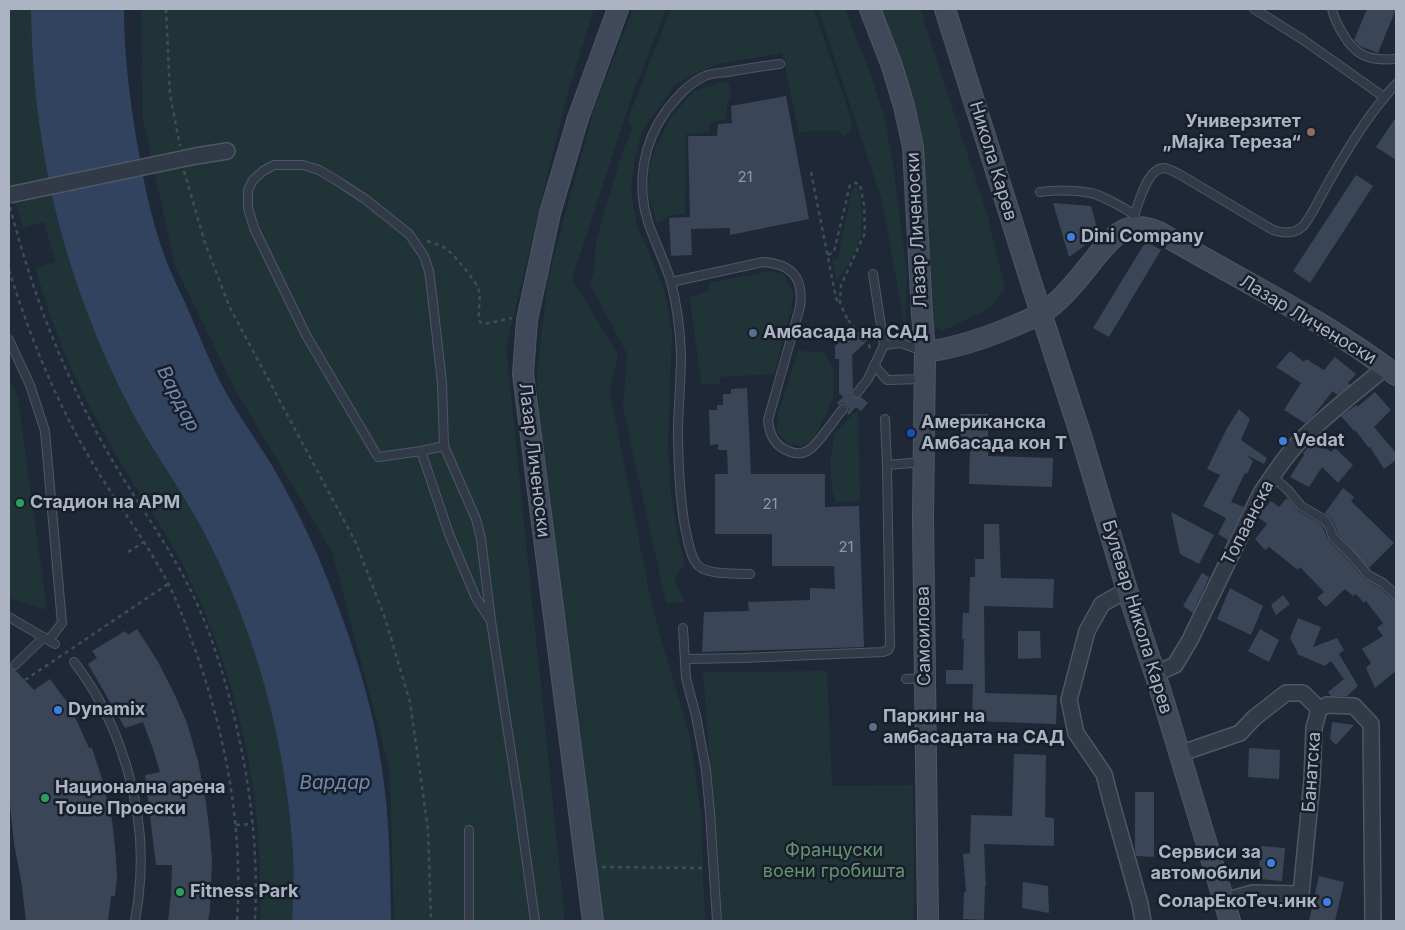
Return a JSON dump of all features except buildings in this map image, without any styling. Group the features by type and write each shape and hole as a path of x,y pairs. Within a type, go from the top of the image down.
{"street":[{"name":"Лазар Личеноски","path":"592,921 523,374 527,320 550,213 578,118 618,9"},
{"name":"Лазар Личеноски","path":"870,9 892,66 904,106 913,147 925,352"},
{"name":"Никола Карев","path":"945,9 1042,314"},
{"path":"9,195 227,151"},
{"name":"Лазар Личеноски","path":"1137,221 1311,318 1391,371"},
{"path":"925,352 942,350 990,335 1042,314 1063,295 1115,237 1137,221"},
{"name":"Булевар Никола Карев","path":"1042,314 1082,438 1127,590 1155,674 1230,921"},
{"name":"Самоилова","path":"925,352 923,518 915,678 928,921"},
{"name":"Топаанска","path":"1155,674 1175,665 1190,640 1261,493 1272,476 1325,417 1391,371"},
{"path":"1127,590 1102,604 1087,631 1069,700 1076,733 1104,774 1143,921"},
{"path":"1179,754 1240,733 1254,718 1286,692 1302,693 1319,709"},
{"name":"Банатска","path":"1224,901 1253,893 1301,894 1312,781 1314,728 1319,709 1327,705 1354,706 1371,724 1373,921"}],"lane":[{"path":"1254,9 1302,39 1384,97"},
{"path":"1332,9 1340,29 1349,44 1362,55 1375,59 1396,59"},
{"path":"750,574 719,573 703,569 696,563 691,554 681,497 678,446 681,353 676,304 671,282 648,220 642,185 643,168 653,133 671,105 694,82 707,75 780,64"},
{"path":"1137,221 1151,176 1157,170 1165,168 1273,230 1283,233 1301,228 1308,220 1354,140 1384,97 1396,84"},
{"path":"444,446 378,457 306,335 254,228 248,208 248,190 253,180 263,170 274,166 303,165 318,170 365,199 409,234 424,256 429,271 442,383 444,446 476,519 482,539 491,621 535,921"},
{"name":"Лазар Личеноски","path":"1040,192 1054,190 1092,194 1120,206 1137,221"},
{"path":"671,282 763,262 774,263 787,268 799,281 801,298 768,420 772,438 777,444 791,452 800,453 807,451 818,442 843,409"},
{"path":"857,393 868,379 884,346 873,274"},
{"path":"9,340 30,385 45,431 62,623 49,640 15,664"},
{"path":"884,346 901,342 925,352"},
{"path":"874,365 887,380 924,379"},
{"path":"685,659 751,658 884,652 888,650 890,646 885,419"},
{"path":"421,451 453,543 476,598 491,621"},
{"path":"887,465 924,462"},
{"path":"1272,476 1288,490 1301,506 1325,520 1333,537 1368,575 1382,583 1396,595"},
{"path":"9,617 49,640"},
{"path":"683,628 686,678 696,716 706,770 717,921"},
{"path":"74,662 94,693 111,726 133,790 141,854 136,921"},
{"path":"469,830 469,921"}],"path":[{"path":"166,9 170,94 180,151"},
{"path":"184,170 205,244 230,308 356,543 386,618 410,702 428,829 431,921"},
{"path":"810,172 836,298 848,321 869,345 874,365"},
{"path":"828,255 834,252 850,185 860,184 864,205 865,233 841,285 840,303 848,321"},
{"path":"9,204 45,322 79,397 105,448 176,561 198,606 220,664 245,768 253,824 255,921"},
{"path":"9,222 13,220"},
{"path":"409,234 446,249 470,274 479,289 478,316 480,322 484,324 520,316"},
{"path":"9,270 43,361 71,423 103,480 144,542 168,584 191,638 218,722 226,759 236,825 238,865 237,921"},
{"path":"128,552 144,542"},
{"path":"25,680 168,584"},
{"path":"236,825 253,824"},
{"path":"585,867 713,868"}],"green space":[{"path":"9,9 31,9 32,48 39,125 53,201 74,275 87,312 105,357 127,402 200,525 219,563 251,643 264,684 275,726 289,811 293,853 292,921 260,921 258,836 248,757 239,717 216,640 201,603 176,552 114,451 77,381 66,357 35,268 56,262 44,222 23,228 9,184"},
{"path":"141,9 594,9 566,99 506,347 565,921 394,921 390,771 332,552 236,391 175,266 143,119"},
{"path":"633,9 666,9 632,96 572,279 618,354 610,392 648,586 659,632 690,737 702,819 703,883 706,921 601,921 541,480 537,374 548,277 594,109"},
{"path":"671,9 814,9 850,115 852,129 845,137 838,131 799,133 782,53 720,64 691,75 675,85 642,131 635,157 631,190 637,227 665,293 672,333 668,444 671,494 678,537 685,564 674,579 685,602 666,603 623,408 627,354 590,284 594,272 596,240 622,153 632,129 627,121"},
{"path":"818,9 845,9 871,75 884,116 892,159 907,272 905,328 882,200"},
{"path":"874,9 920,9 988,217 1005,289 989,309 942,331 928,323 918,138"},
{"path":"723,82 729,83 731,96 727,103 726,119 711,122 709,132 686,134 685,214 670,215 657,223 648,195 649,169 656,147 671,117 694,91"},
{"path":"855,186 858,190 861,205 862,223 860,239 857,249 837,282 832,260 838,259 852,190"},
{"path":"770,271 784,275 793,293 792,307 774,374 720,377 720,384 701,384 690,298 710,290 709,283"},
{"path":"798,351 824,352 833,368 833,399 813,441 802,446 789,444 777,433 778,414"},
{"name":"Стадион на АРМ","path":"9,380 18,399 47,610 9,598"},
{"path":"858,412 860,501 836,502 832,490 830,461 835,433 854,413"},
{"name":"Француски воени гробишта","path":"827,671 832,786 913,785 914,921 722,921 703,672"}],"water":[{"name":"Вардар","path":"31,9 124,9 126,62 135,131 147,195 164,255 219,380 273,467 307,532 339,608 358,663 373,719 383,776 388,830 391,921 292,921 293,853 289,811 275,726 264,684 251,643 219,563 200,525 127,402 99,342 74,275 53,201 39,125 32,48"}],"place":[{"name":"Универзитет „Мајка Тереза“","path":"1311,132"},
{"name":"Dini Company","path":"1071,237"},
{"name":"Амбасада на САД","path":"753,333"},
{"name":"Американска Амбасада кон Т","path":"911,433"},
{"name":"Vedat","path":"1283,441"},
{"name":"Стадион на АРМ","path":"20,503"},
{"name":"Dynamix","path":"58,710"},
{"name":"Паркинг на амбасадата на САД","path":"873,727"},
{"name":"Национална арена Тоше Проески","path":"45,798"},
{"name":"Сервиси за автомобили","path":"1271,863"},
{"name":"Fitness Park","path":"180,892"},
{"name":"СоларЕкоТеч.инк","path":"1327,902"}]}
